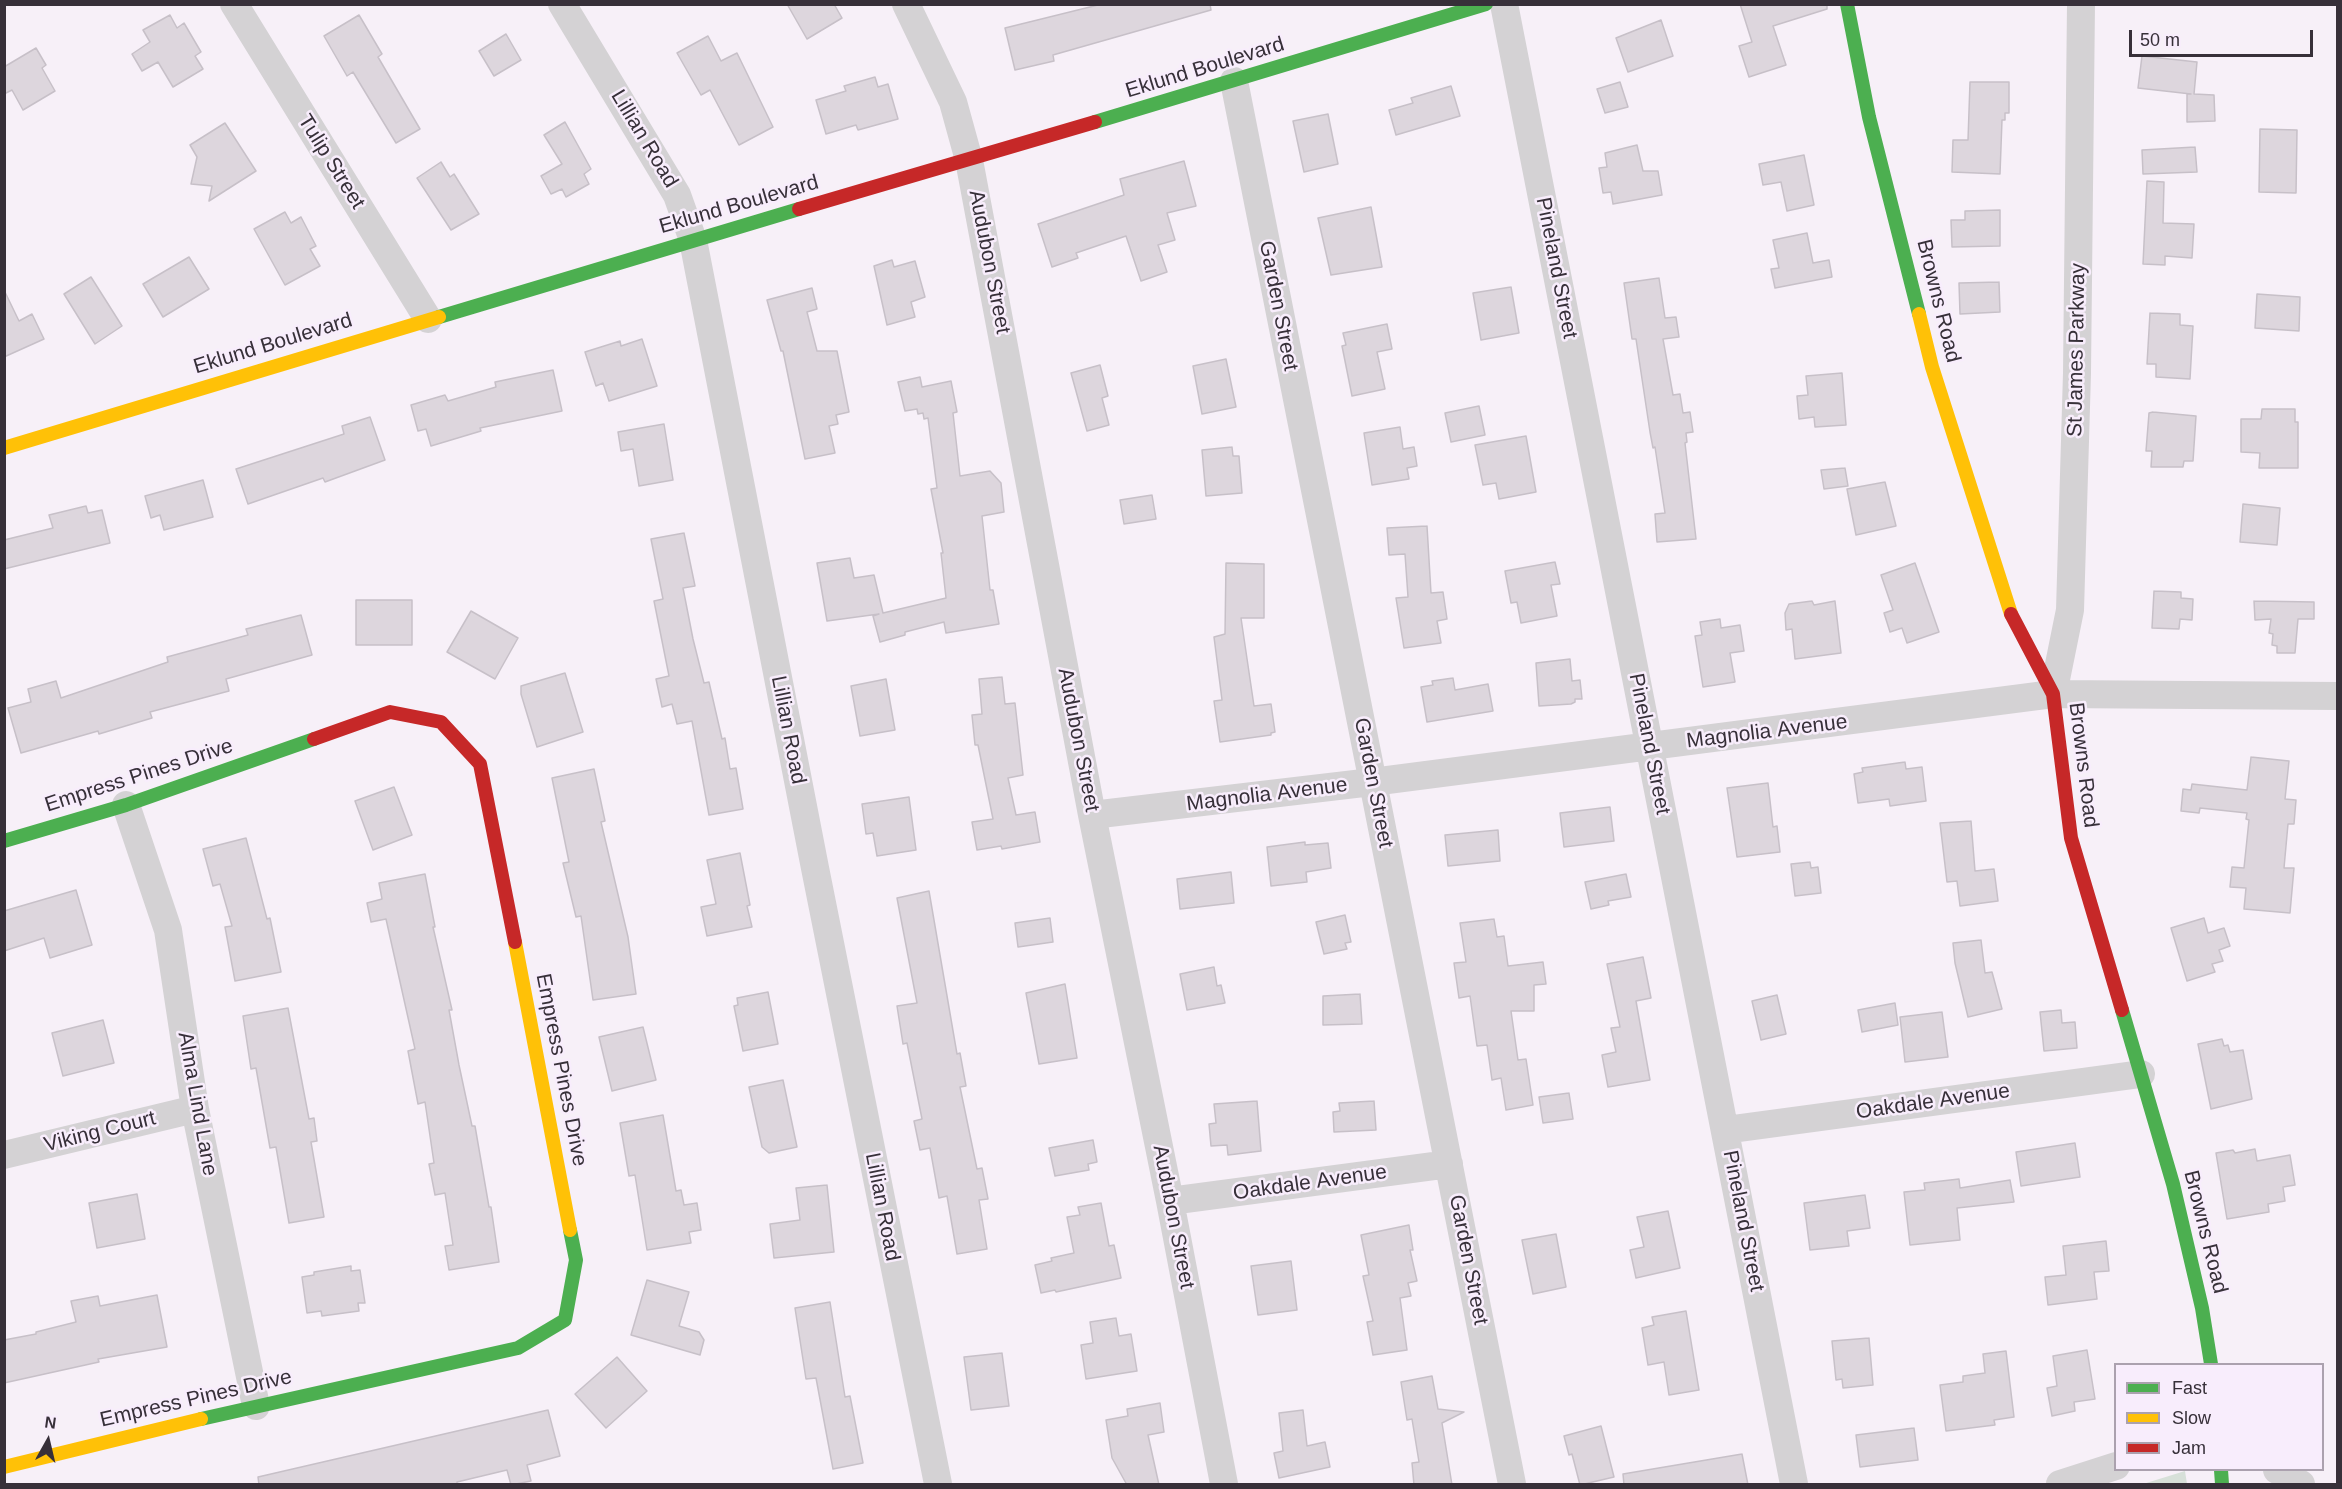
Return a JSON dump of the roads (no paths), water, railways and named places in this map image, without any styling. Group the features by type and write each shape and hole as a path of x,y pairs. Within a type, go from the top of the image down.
{"street":[{"name":"Tulip Street","path":"234,4 428,319"},
{"name":"Lillian Road","path":"562,4 677,195 693,240 817,880 938,1485"},
{"name":"Audubon Street","path":"906,4 953,102 969,160 1092,815 1170,1201 1224,1485"},
{"name":"Eklund Boulevard","path":"4,448 428,319 1233,81 1451,10 1486,4"},
{"name":"Pineland Street","path":"1504,4 1794,1485"},
{"name":"Browns Road","path":"1847,4 1869,117 1932,367 2014,622 2053,694 2071,838 2173,1184 2202,1308 2211,1363"},
{"name":"St James Parkway","path":"2053,694 2070,610 2077,373 2081,4"},
{"name":"Garden Street","path":"1233,81 1512,1485"},
{"name":"Magnolia Avenue","path":"1092,815 1650,747 2053,694 2337,696"},
{"name":"Empress Pines Drive","path":"4,841 126,805 390,712 441,722 480,764 576,1260 565,1320 518,1348 256,1406 4,1467"},
{"name":"Alma Lind Lane","path":"126,805 168,930 195,1109 256,1406"},
{"name":"Oakdale Avenue","path":"1725,1130 2141,1074"},
{"name":"Viking Court","path":"4,1155 195,1109"},
{"name":"Oakdale Avenue","path":"1170,1201 1449,1164"},
{"path":"2060,1485 2114,1466"},
{"path":"2279,1471 2301,1485"}]}
